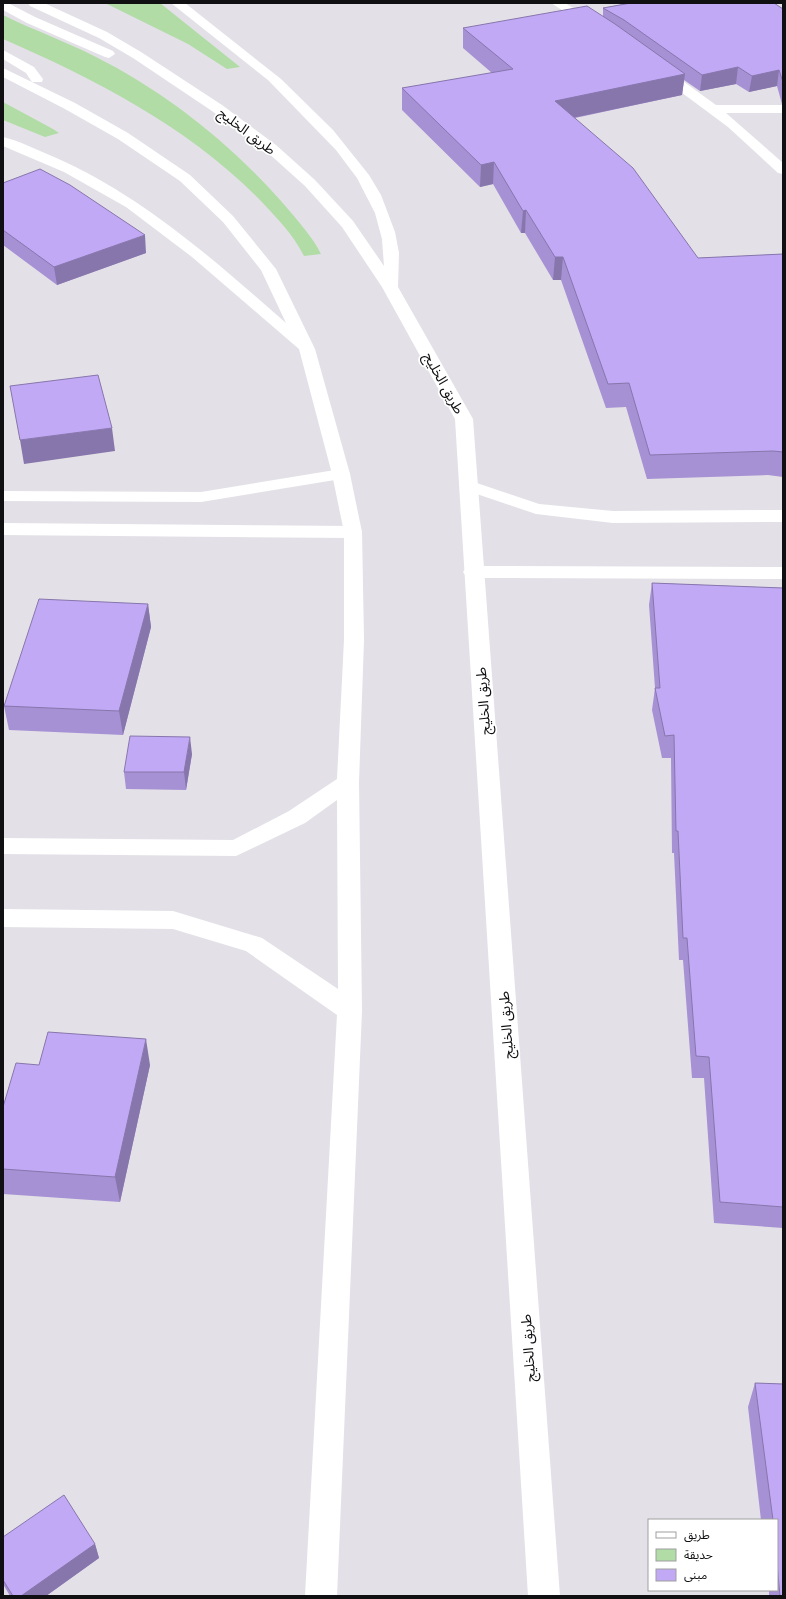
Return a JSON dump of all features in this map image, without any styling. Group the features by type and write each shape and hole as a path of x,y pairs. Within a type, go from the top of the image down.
{"main road":[{"name":"طريق الخليج","path":"34,3 103,35 172,78 217,108 271,148 310,183 348,224 390,287 464,419 473,572 544,1596"},
{"path":"177,3 268,74 329,132 352,159 364,176 378,203 389,234 392,262 390,287"},
{"path":"557,3 605,32"},
{"path":"3,5 31,20 108,53 172,78"},
{"path":"3,54 30,70 49,95"},
{"path":"650,63 733,124 783,170"},
{"path":"3,72 49,95 123,136 185,178 228,219 268,270 306,349 341,474 353,532 354,640 348,782 350,1011 321,1596"},
{"path":"713,109 783,108"},
{"path":"3,141 38,154 85,178 130,204 198,255 306,349"},
{"path":"3,496 201,497 341,474"},
{"path":"468,485 536,509 613,517 783,516"},
{"path":"3,529 353,532"},
{"path":"473,572 783,573"},
{"path":"3,846 236,848 297,817 348,782"},
{"path":"3,918 173,920 254,944 350,1011"}],"green space":[{"path":"105,3 160,3 240,67 227,69 188,44"},
{"path":"3,15 83,51 120,70 145,85 194,120 240,158 261,179 302,226 321,254 304,256 300,248 278,219 259,199 202,149 171,127 106,88 38,54 3,39"},
{"path":"3,102 59,133 45,137 3,120"}],"building":[{"path":"631,3 774,3 783,9 783,82 779,70 752,76 738,67 702,75 624,20 603,8"},
{"path":"587,6 685,74 555,101 633,168 698,258 783,254 783,452 773,451 650,455 629,383 608,384 563,257 555,257 526,210 523,211 494,162 481,165 402,88 513,69 463,28"},
{"path":"40,169 70,185 145,235 54,267 3,230 3,183"},
{"path":"98,375 112,428 20,440 10,386"},
{"path":"652,583 783,588 783,1207 720,1202 709,1057 696,1056 687,938 683,938 678,831 676,831 674,735 665,736 655,688 660,688"},
{"path":"39,599 148,604 119,711 4,706"},
{"path":"130,736 190,737 184,772 124,772"},
{"path":"48,1032 146,1039 115,1177 3,1169 3,1107 16,1063 39,1065"},
{"path":"755,1383 783,1384 783,1596 780,1596 778,1574 778,1519 773,1519"},
{"path":"64,1495 95,1544 21,1596 13,1596 3,1580 3,1537"}]}
